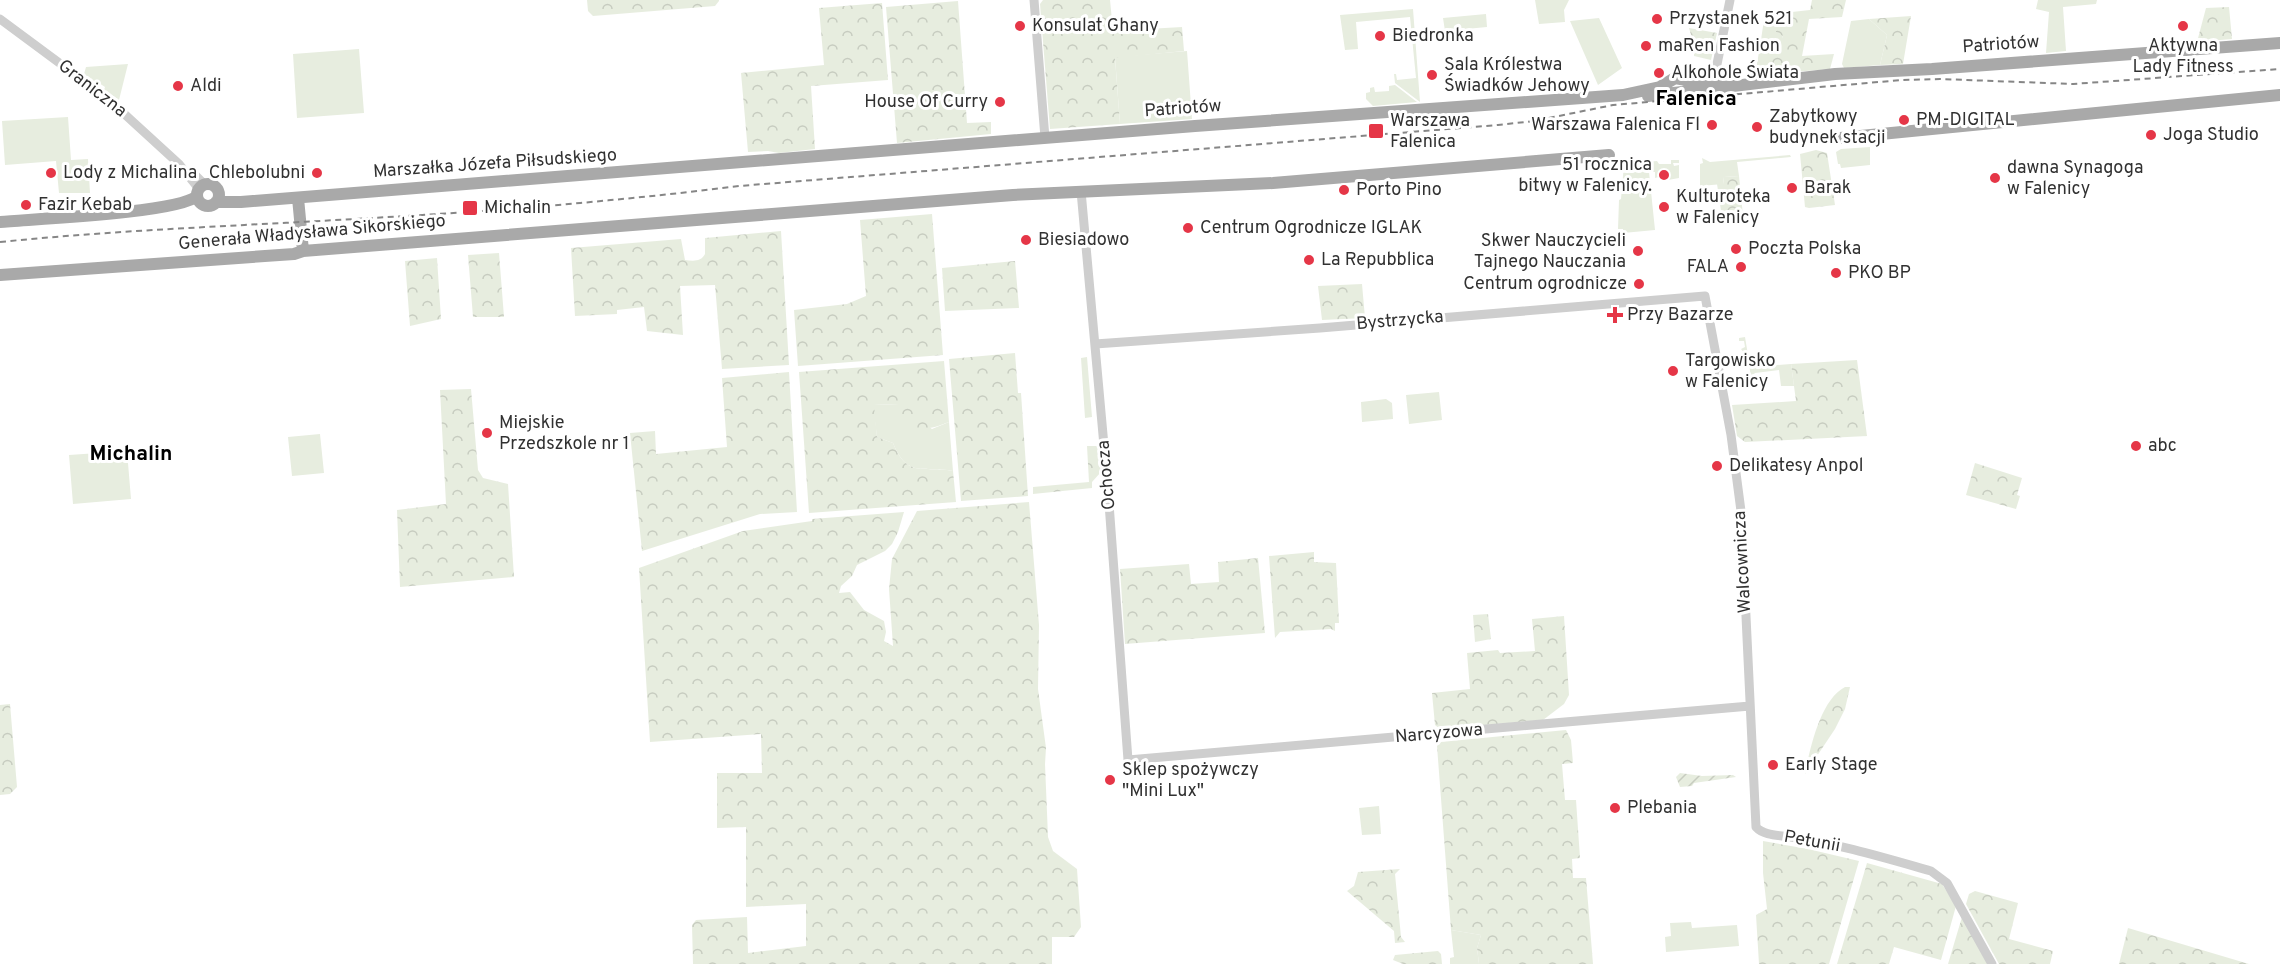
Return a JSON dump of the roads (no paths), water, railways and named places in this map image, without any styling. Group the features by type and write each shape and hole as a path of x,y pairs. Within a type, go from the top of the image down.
{"main road":[{"name":"Patriotów","path":"746,161 1623,94 1658,88 1719,86 1835,74 2280,43"},
{"path":"1830,139 2280,95"},
{"path":"1081,191 1273,183 1609,155"},
{"name":"Marszałka Józefa Piłsudskiego","path":"200,193 209,206 218,197 248,200 298,198 746,161"},
{"path":"0,222 156,209 167,212 191,210 200,193 214,186 218,197"},
{"name":"Generała Władysława Sikorskiego","path":"0,275 294,254 303,251 1081,191"},
{"path":"298,198 303,251"}],"street":[{"path":"1034,0 1045,138"},
{"path":"1719,86 1715,74 1730,0"},
{"name":"Graniczna","path":"0,19 108,99 179,164 187,168 200,193"},
{"name":"Ochocza","path":"1081,191 1128,760"},
{"name":"Bystrzycka","path":"1095,344 1705,296"},
{"name":"Walcownicza","path":"1705,296 1731,435 1741,511 1754,823 1759,830"},
{"name":"Narcyzowa","path":"1128,760 1750,706"},
{"name":"Petunii","path":"1759,830 1866,852 1939,875 1947,883 1992,964"}],"railway":[{"path":"0,242 133,231 499,210 739,186 1498,125 1534,121 1613,105 1902,80 1940,79 2073,84 2280,69"}],"place":[{"name":"Przystanek 521","path":"1657,19"},
{"name":"Konsulat Ghany","path":"1020,26"},
{"name":"Aktywna Lady Fitness","path":"2183,26"},
{"name":"Biedronka","path":"1380,36"},
{"name":"maRen Fashion","path":"1646,46"},
{"name":"Alkohole Świata","path":"1659,73"},
{"name":"Sala Królestwa Świadków Jehowy","path":"1432,75"},
{"name":"Aldi","path":"178,86"},
{"name":"House Of Curry","path":"1000,102"},
{"name":"PM-DIGITAL","path":"1904,120"},
{"name":"Warszawa Falenica Fl","path":"1712,125"},
{"name":"Zabytkowy budynek stacji","path":"1757,127"},
{"name":"Warszawa Falenica","path":"1376,131"},
{"name":"Joga Studio","path":"2151,135"},
{"name":"Lody z Michalina","path":"51,173"},
{"name":"Chlebolubni","path":"317,173"},
{"name":"51 rocznica bitwy w Falenicy.","path":"1664,175"},
{"name":"dawna Synagoga w Falenicy","path":"1995,178"},
{"name":"Barak","path":"1792,188"},
{"name":"Porto Pino","path":"1344,190"},
{"name":"Fazir Kebab","path":"26,205"},
{"name":"Kulturoteka w Falenicy","path":"1664,207"},
{"name":"Michalin","path":"470,208"},
{"name":"Centrum Ogrodnicze IGLAK","path":"1188,228"},
{"name":"Biesiadowo","path":"1026,240"},
{"name":"Poczta Polska","path":"1736,249"},
{"name":"Skwer Nauczycieli Tajnego Nauczania","path":"1638,251"},
{"name":"La Repubblica","path":"1309,260"},
{"name":"FALA","path":"1741,267"},
{"name":"PKO BP","path":"1836,273"},
{"name":"Centrum ogrodnicze","path":"1639,284"},
{"name":"Przy Bazarze","path":"1615,315"},
{"name":"Targowisko w Falenicy","path":"1673,371"},
{"name":"Miejskie Przedszkole nr 1","path":"487,433"},
{"name":"abc","path":"2136,446"},
{"name":"Delikatesy Anpol","path":"1717,466"},
{"name":"Early Stage","path":"1773,765"},
{"name":"Sklep spożywczy \"Mini Lux\"","path":"1110,780"},
{"name":"Plebania","path":"1615,808"}],"district":[{"name":"Falenica","path":"1696,99"},
{"name":"Michalin","path":"131,454"}]}
